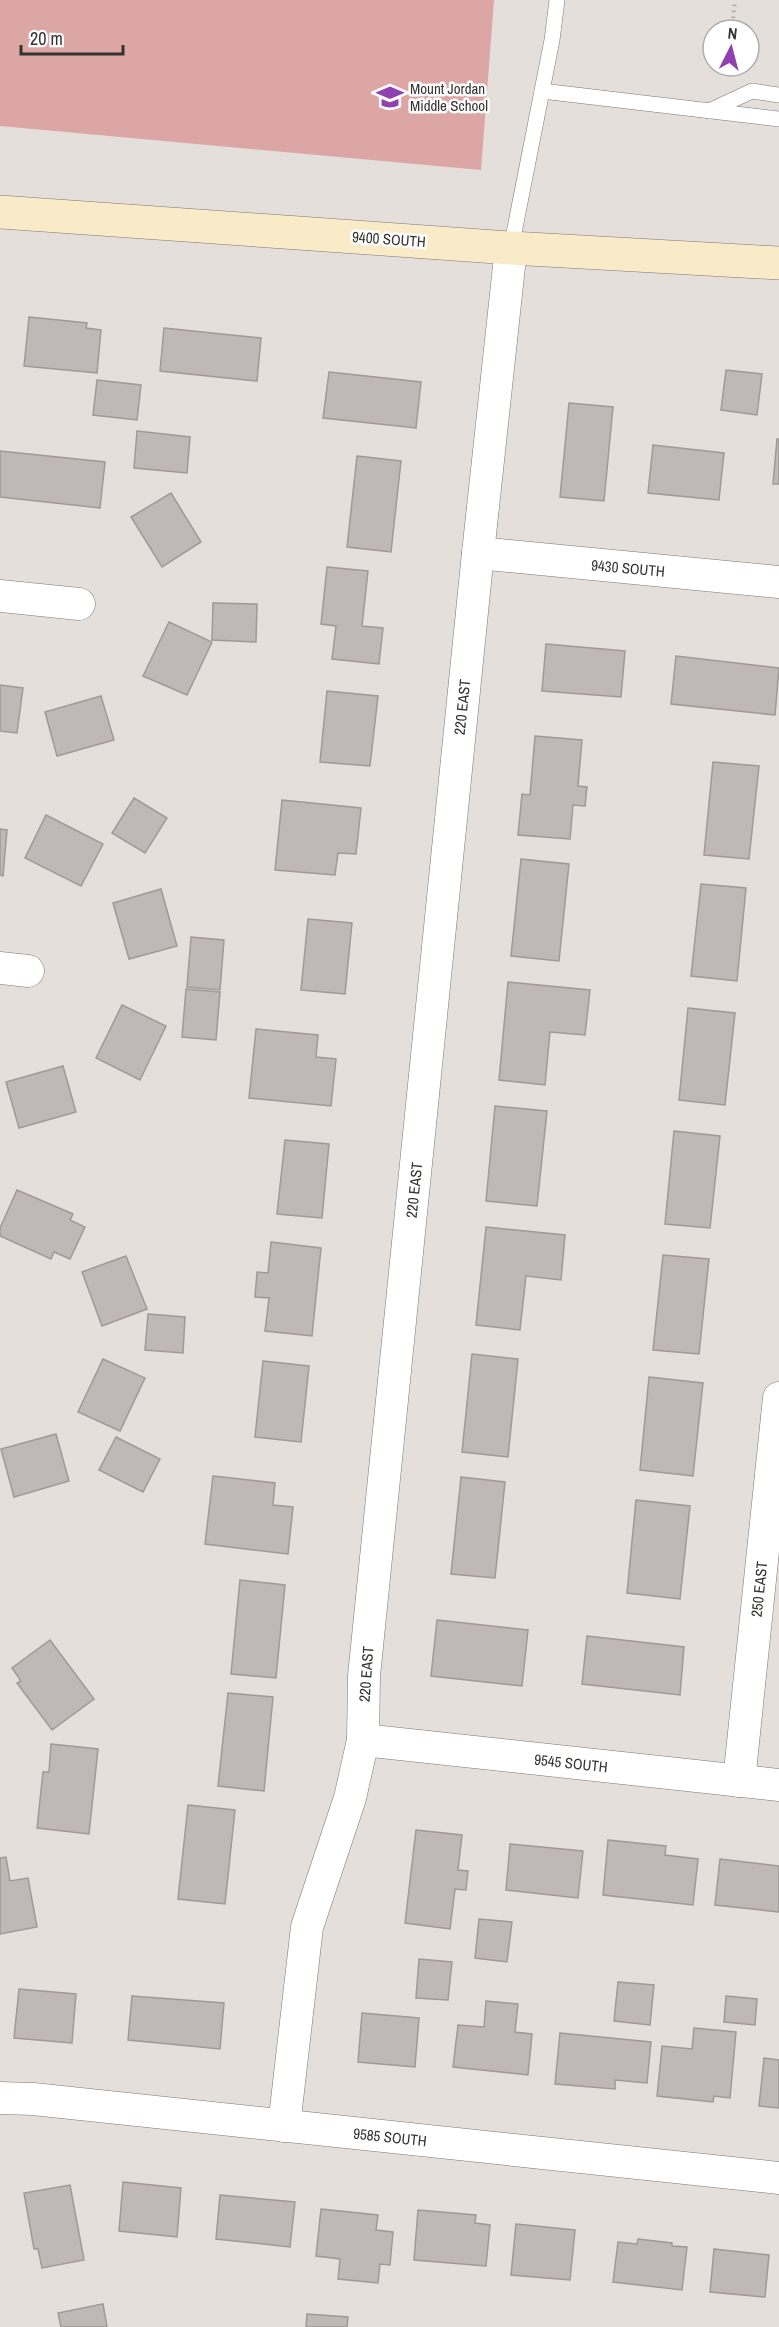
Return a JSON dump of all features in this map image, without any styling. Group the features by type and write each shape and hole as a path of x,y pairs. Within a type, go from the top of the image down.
{"street":[{"name":"9400 SOUTH","path":"0,212 511,248 779,263"},
{"name":"220 EAST","path":"284,2126 308,1927 350,1798 363,1740 364,1676 511,248"},
{"name":"9430 SOUTH","path":"478,553 779,582"},
{"path":"0,596 79,604"},
{"name":"250 EAST","path":"739,1781 779,1398"},
{"name":"9545 SOUTH","path":"363,1740 779,1785"},
{"name":"9585 SOUTH","path":"0,2098 33,2099 779,2178"}],"lane":[{"path":"511,248 552,40 557,0"},
{"path":"709,111 752,91 779,95"},
{"path":"542,92 779,119"}],"path":[{"path":"733,18 735,0"}],"shaded area":[{"path":"0,0 494,0 481,170 0,126"}],"building":[{"path":"29,317 87,323 86,328 101,330 97,373 24,366"},
{"path":"164,328 261,338 257,381 160,371"},
{"path":"726,370 762,374 757,415 721,410"},
{"path":"329,372 421,382 416,428 323,418"},
{"path":"97,380 141,385 137,420 93,415"},
{"path":"569,403 613,407 604,501 560,497"},
{"path":"137,431 190,437 187,473 134,468"},
{"path":"777,439 779,439 779,484 773,484"},
{"path":"653,445 724,453 719,500 648,493"},
{"path":"0,451 105,462 100,508 0,497"},
{"path":"357,456 401,461 391,552 347,547"},
{"path":"171,493 201,542 162,567 131,517"},
{"path":"327,567 368,571 362,626 383,628 379,664 332,659 336,626 321,624"},
{"path":"213,603 257,604 256,642 212,640"},
{"path":"169,622 212,642 187,695 143,676"},
{"path":"546,644 625,651 621,697 542,691"},
{"path":"676,656 779,668 775,715 671,704"},
{"path":"0,685 23,688 17,733 0,731"},
{"path":"327,691 378,696 370,766 320,762"},
{"path":"101,696 114,740 57,756 45,712"},
{"path":"535,736 582,740 578,786 587,787 585,806 573,805 570,839 518,835 522,794 530,795"},
{"path":"713,762 759,766 749,859 704,855"},
{"path":"134,798 167,818 145,853 112,833"},
{"path":"282,800 361,808 356,854 338,853 335,875 275,870"},
{"path":"46,815 103,844 81,886 25,858"},
{"path":"0,829 7,830 3,876 0,875"},
{"path":"521,859 569,864 559,961 511,956"},
{"path":"701,884 746,888 737,981 691,976"},
{"path":"161,889 177,946 129,959 113,903"},
{"path":"308,919 352,923 345,994 301,990"},
{"path":"191,937 224,940 220,990 187,987"},
{"path":"508,982 590,990 585,1035 550,1032 545,1085 499,1080"},
{"path":"186,989 220,992 216,1040 182,1037"},
{"path":"122,1005 166,1026 140,1080 96,1058"},
{"path":"688,1008 735,1013 725,1105 679,1100"},
{"path":"256,1029 318,1035 316,1057 336,1059 331,1106 249,1098"},
{"path":"63,1066 76,1112 19,1128 6,1082"},
{"path":"495,1106 547,1111 537,1206 486,1201"},
{"path":"674,1131 720,1136 710,1228 665,1224"},
{"path":"285,1140 329,1144 322,1218 277,1214"},
{"path":"17,1190 73,1214 70,1220 85,1227 70,1259 54,1252 51,1259 0,1236 0,1228"},
{"path":"486,1227 565,1235 561,1280 526,1276 520,1330 476,1325"},
{"path":"271,1242 321,1248 312,1336 265,1331 269,1298 255,1297 257,1272 268,1273"},
{"path":"663,1255 709,1259 699,1354 653,1350"},
{"path":"126,1256 147,1309 102,1326 82,1272"},
{"path":"148,1314 185,1317 183,1353 145,1350"},
{"path":"472,1354 518,1359 508,1457 462,1452"},
{"path":"103,1359 145,1378 120,1431 78,1412"},
{"path":"263,1361 309,1366 301,1442 255,1437"},
{"path":"649,1377 703,1383 693,1476 640,1470"},
{"path":"56,1434 69,1481 14,1497 1,1449"},
{"path":"116,1437 160,1459 143,1492 99,1470"},
{"path":"213,1476 275,1483 273,1505 293,1507 288,1554 205,1544"},
{"path":"461,1477 505,1482 495,1578 451,1574"},
{"path":"636,1500 690,1506 680,1599 627,1593"},
{"path":"240,1580 285,1585 276,1678 231,1674"},
{"path":"437,1620 528,1630 522,1686 431,1676"},
{"path":"587,1636 684,1647 680,1695 582,1684"},
{"path":"50,1640 94,1699 52,1730 17,1683 21,1681 12,1668"},
{"path":"228,1693 273,1697 264,1791 218,1786"},
{"path":"51,1744 98,1749 89,1834 37,1828 43,1772 49,1772"},
{"path":"188,1805 235,1810 225,1904 178,1899"},
{"path":"416,1830 462,1835 458,1870 468,1871 466,1890 455,1889 450,1929 405,1923"},
{"path":"608,1840 666,1846 665,1855 698,1859 693,1905 603,1895"},
{"path":"510,1844 583,1851 578,1898 506,1890"},
{"path":"6,1857 10,1881 28,1878 37,1927 0,1934 0,1858"},
{"path":"720,1859 779,1866 779,1912 715,1905"},
{"path":"479,1919 512,1922 507,1962 475,1958"},
{"path":"419,1959 452,1962 448,2000 416,1998"},
{"path":"618,1982 654,1985 650,2025 614,2021"},
{"path":"19,1989 76,1994 72,2043 14,2038"},
{"path":"132,1996 224,2003 220,2049 128,2040"},
{"path":"726,1996 757,1999 755,2025 724,2022"},
{"path":"486,2001 518,2004 515,2032 532,2034 528,2075 453,2067 458,2025 484,2027"},
{"path":"362,2013 419,2018 415,2067 358,2062"},
{"path":"694,2028 736,2032 730,2098 714,2096 713,2102 657,2096 662,2046 692,2049"},
{"path":"560,2033 651,2042 647,2083 615,2080 615,2089 555,2084"},
{"path":"764,2058 779,2060 779,2108 759,2106"},
{"path":"123,2182 181,2188 177,2237 119,2231"},
{"path":"70,2185 84,2260 42,2268 38,2249 34,2249 24,2193"},
{"path":"220,2195 295,2202 290,2247 216,2239"},
{"path":"321,2209 378,2215 376,2230 393,2232 390,2265 380,2264 378,2283 338,2279 340,2259 316,2256"},
{"path":"418,2210 476,2215 475,2223 490,2225 486,2266 414,2260"},
{"path":"516,2224 575,2230 570,2280 511,2275"},
{"path":"638,2239 687,2247 682,2290 613,2282 618,2242 637,2244"},
{"path":"714,2249 769,2255 765,2297 710,2292"},
{"path":"103,2304 107,2327 61,2327 58,2313"},
{"path":"307,2314 348,2317 347,2327 306,2327"}],"place":[{"name":"Mount Jordan Middle School","path":"390,97"}]}
